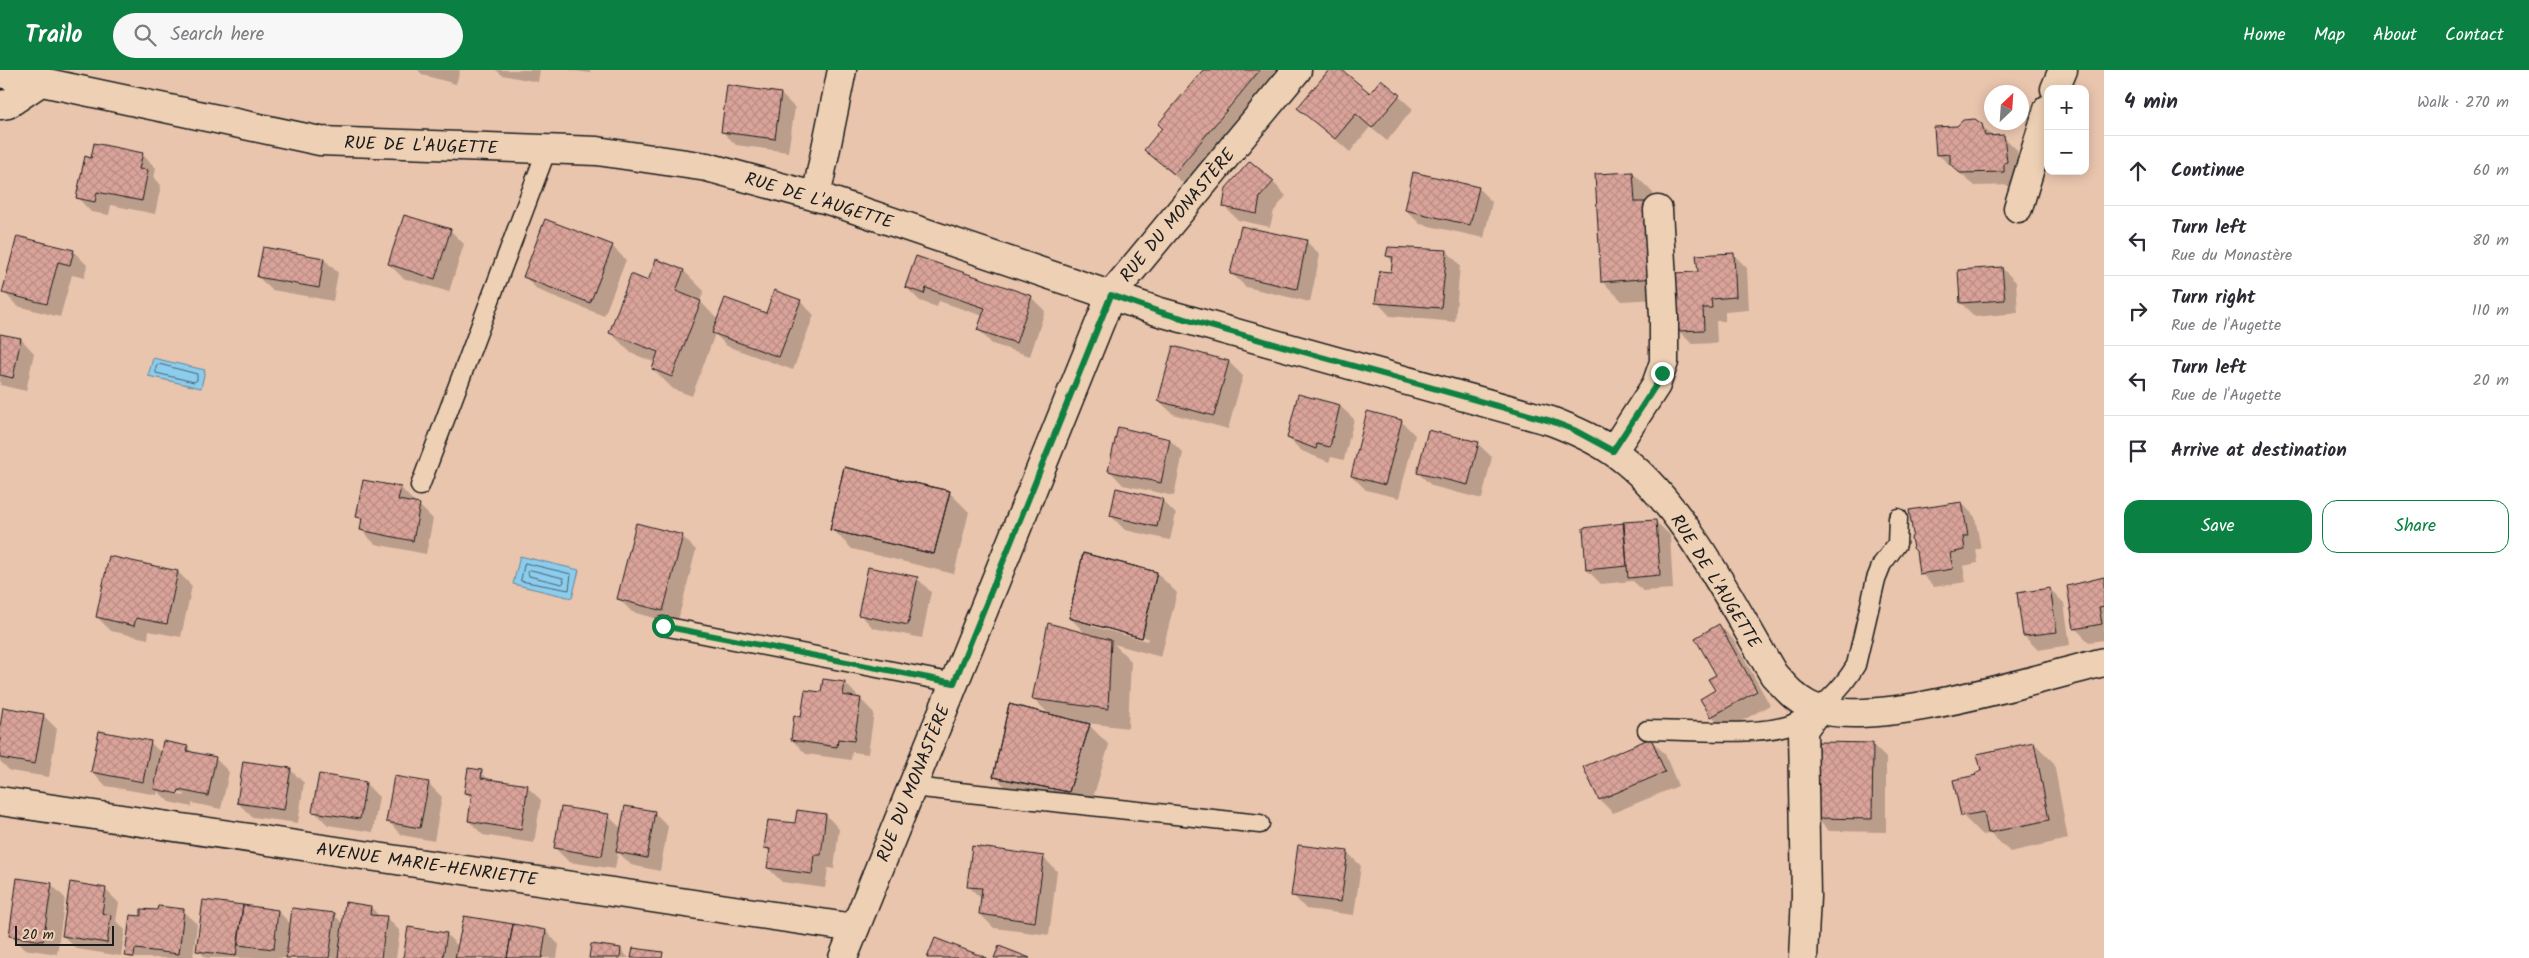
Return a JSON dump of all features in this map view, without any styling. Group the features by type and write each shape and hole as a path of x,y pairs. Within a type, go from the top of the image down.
{"street":[{"path":"816,197 842,70"},
{"name":"RUE DU MONASTÈRE","path":"843,958 1111,295 1297,70"},
{"path":"2057,85 2063,70"},
{"name":"RUE DE L'AUGETTE","path":"0,73 37,76 320,141 598,151 707,166 816,197 1160,312 1551,421 1574,430 1613,451 1649,482 1679,519 1774,674 1790,693 1818,709 1855,712 1928,704 2000,690 2104,662"},
{"path":"0,104 8,104 37,76"},
{"path":"2018,208 2044,122"},
{"path":"1613,451 1656,385 1664,362 1664,316 1658,210"},
{"path":"1803,958 1806,896 1803,730 1818,709"},
{"name":"AVENUE MARIE-HENRIETTE","path":"0,801 854,928"}],"lane":[{"path":"420,486 547,149"},
{"path":"1647,730 1748,731 1790,724 1818,709 1840,687 1856,665 1876,578 1882,564 1897,544 1898,518"},
{"path":"663,626 954,683"},
{"path":"912,787 1260,824"}],"water":[{"path":"153,358 205,370 201,388 148,376"},
{"path":"520,556 579,570 572,598 513,584"}],"building":[{"path":"1203,70 1260,70 1174,174 1144,150 1162,128 1158,124"},
{"path":"1329,70 1342,70 1370,93 1381,79 1400,95 1372,128 1356,114 1335,139 1297,108"},
{"path":"727,85 781,93 775,139 721,132"},
{"path":"1975,119 1982,124 1985,136 2004,135 2007,162 2004,163 2004,172 1960,173 1950,164 1950,154 1936,155 1934,127 1957,126 1963,120"},
{"path":"94,143 143,153 139,169 148,170 142,201 97,192 95,202 76,198 85,156 91,158"},
{"path":"1250,161 1274,181 1260,197 1257,214 1223,207 1226,188"},
{"path":"1413,172 1479,187 1470,225 1405,210"},
{"path":"1633,172 1635,202 1652,202 1655,278 1601,282 1595,174"},
{"path":"404,215 451,229 435,279 388,264"},
{"path":"545,219 613,245 590,303 523,277"},
{"path":"1241,226 1307,240 1297,289 1230,274"},
{"path":"17,236 74,250 70,265 58,262 47,304 2,293"},
{"path":"263,247 324,258 319,288 257,277"},
{"path":"1388,247 1447,250 1441,308 1375,303 1380,271 1391,272 1393,257 1386,256"},
{"path":"1734,253 1736,297 1711,299 1712,308 1703,308 1704,330 1677,331 1673,273 1698,272 1696,255"},
{"path":"916,256 1032,296 1016,343 977,330 985,308 926,288 924,294 905,287"},
{"path":"656,259 684,270 676,291 701,301 672,377 652,369 658,352 609,333 631,274 648,281"},
{"path":"2002,267 2005,300 1960,303 1958,270"},
{"path":"774,290 801,300 779,357 712,333 725,298 766,313"},
{"path":"0,334 21,338 13,378 0,375"},
{"path":"1173,346 1229,361 1214,416 1158,401"},
{"path":"1298,394 1340,405 1330,447 1317,444 1316,449 1287,438"},
{"path":"1367,411 1402,420 1385,485 1351,476"},
{"path":"1118,427 1170,439 1161,483 1108,471"},
{"path":"1428,430 1479,442 1468,485 1417,473"},
{"path":"844,467 950,491 934,554 830,530"},
{"path":"844,467 950,491 934,554 830,530"},
{"path":"363,480 401,487 398,500 420,504 413,541 360,530 362,518 356,517"},
{"path":"1116,488 1163,499 1157,527 1110,516"},
{"path":"1962,502 1968,536 1963,536 1965,550 1950,553 1953,569 1919,574 1916,551 1913,548 1911,538 1913,534 1909,510"},
{"path":"1656,520 1660,575 1628,578 1623,522"},
{"path":"636,523 683,535 663,611 617,599"},
{"path":"1624,523 1627,566 1586,570 1583,528"},
{"path":"1083,553 1157,572 1142,638 1069,618"},
{"path":"1083,553 1157,572 1142,638 1069,618"},
{"path":"109,556 178,571 167,624 136,618 134,626 96,617"},
{"path":"868,567 918,577 908,625 858,615"},
{"path":"2104,577 2104,606 2099,607 2102,624 2074,629 2067,586"},
{"path":"2050,588 2057,632 2023,636 2017,593"},
{"path":"1048,623 1111,640 1108,709 1032,699"},
{"path":"1719,624 1757,691 1711,717 1700,699 1715,690 1708,679 1716,675 1695,638"},
{"path":"823,679 845,682 843,695 861,698 854,741 838,739 837,747 791,740 794,715 801,717 805,690 821,692"},
{"path":"1009,704 1090,724 1069,792 993,777"},
{"path":"1009,704 1090,724 1069,792 993,777"},
{"path":"3,707 44,714 35,764 0,758 0,727"},
{"path":"99,731 151,741 143,782 91,772"},
{"path":"1651,738 1665,772 1599,800 1583,767"},
{"path":"163,741 188,746 187,751 216,757 208,796 179,790 178,794 154,789"},
{"path":"1818,742 1873,743 1872,819 1814,818"},
{"path":"2034,742 2049,820 1988,833 1984,812 1961,816 1953,780 1976,775 1975,773 1981,770 1977,754"},
{"path":"243,761 291,768 284,810 237,803"},
{"path":"468,768 482,770 481,778 528,785 521,830 468,821 472,794 464,793"},
{"path":"319,774 366,782 360,819 312,812"},
{"path":"394,776 429,782 420,828 386,822"},
{"path":"625,806 655,811 647,858 616,852"},
{"path":"561,807 609,814 602,856 554,848"},
{"path":"797,810 826,814 821,855 814,855 812,874 767,868 770,849 764,848 768,820 795,823"},
{"path":"1298,845 1348,851 1341,902 1291,896"},
{"path":"972,846 1044,856 1035,922 979,914 982,888 967,887"},
{"path":"17,878 52,883 43,941 9,936"},
{"path":"70,882 106,888 102,913 111,915 107,943 62,936"},
{"path":"203,900 243,905 236,956 196,951"},
{"path":"345,902 371,906 370,915 387,916 381,958 338,958"},
{"path":"243,905 278,910 274,949 238,945"},
{"path":"158,906 184,909 179,954 135,949 134,957 125,956 130,915 141,916 141,909 157,910"},
{"path":"292,908 335,913 329,958 286,958"},
{"path":"464,916 513,924 507,958 455,958"},
{"path":"513,924 546,930 542,958 507,958"},
{"path":"408,927 447,933 443,957 447,958 403,958"},
{"path":"935,938 987,958 927,958"},
{"path":"591,944 621,948 620,958 589,958"},
{"path":"999,946 1030,958 994,958"},
{"path":"633,948 663,952 662,958 631,958"}],"route":[{"path":"663,626 954,683 1111,295 1160,312 1551,421 1574,430 1613,451 1662,373"}]}
